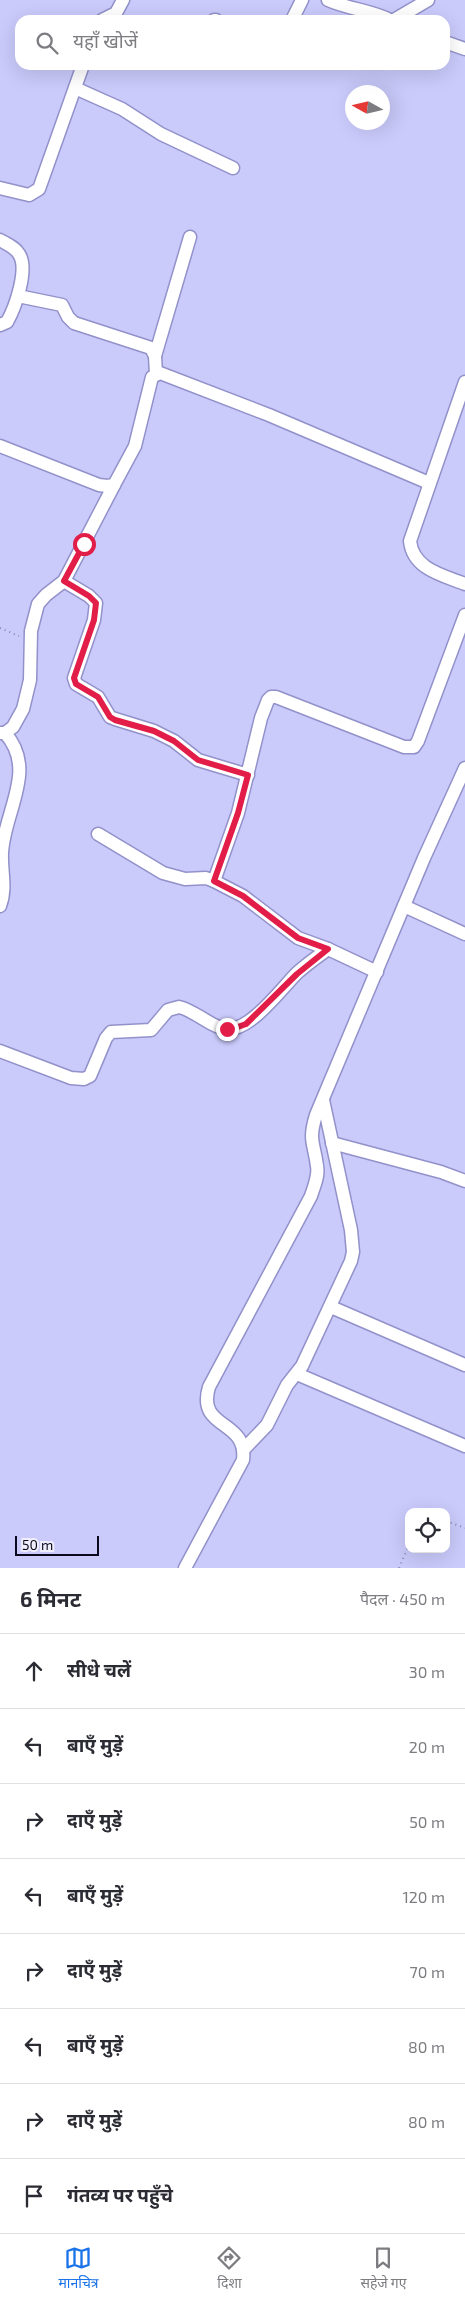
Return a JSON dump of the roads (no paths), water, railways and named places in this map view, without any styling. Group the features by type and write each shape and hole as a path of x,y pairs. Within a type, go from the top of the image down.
{"street":[{"path":"112,15 116,13 123,0"},
{"path":"294,15 302,0"},
{"path":"328,0 374,15"},
{"path":"402,15 428,0"},
{"path":"450,44 465,49"},
{"path":"0,188 29,195 34,194 39,189 81,70"},
{"path":"75,88 122,109 161,134 233,168"},
{"path":"0,906 5,882 2,852 20,771 18,752 14,744 2,733 13,727 28,689 31,661 30,641 38,604 64,581 135,446 150,384 156,374 155,356 190,237"},
{"path":"0,240 16,250 22,260 18,296 7,322 0,325"},
{"path":"18,296 62,305 74,324 151,348 155,356"},
{"path":"156,374 167,375 269,415 429,483"},
{"path":"465,382 412,532 411,550 424,567 465,584"},
{"path":"0,446 99,485 114,485"},
{"path":"64,581 89,596 96,603 94,620 74,678 76,684 98,697 110,717 115,720 154,731 174,741 198,760 248,775"},
{"path":"214,881 238,813 261,718 268,700 271,697 283,699 404,747 414,747 418,741 465,615"},
{"path":"186,1568 243,1460 244,1449 240,1438 206,1409 205,1400 209,1387 311,1196 317,1178 317,1166 311,1137 316,1115 404,906 465,768"},
{"path":"98,834 163,873 185,879 206,878 214,881 243,896 298,938 328,949 377,972"},
{"path":"404,906 465,934"},
{"path":"0,1051 71,1078 84,1080 90,1076 106,1038 111,1032 151,1030 168,1010 179,1007 219,1027 235,1028 255,1016 297,974 328,949"},
{"path":"244,1449 267,1425 287,1385 297,1374 349,1268 353,1252 351,1230 323,1100"},
{"path":"332,1143 442,1172 465,1181"},
{"path":"331,1307 465,1365"},
{"path":"297,1374 465,1446"}]}
